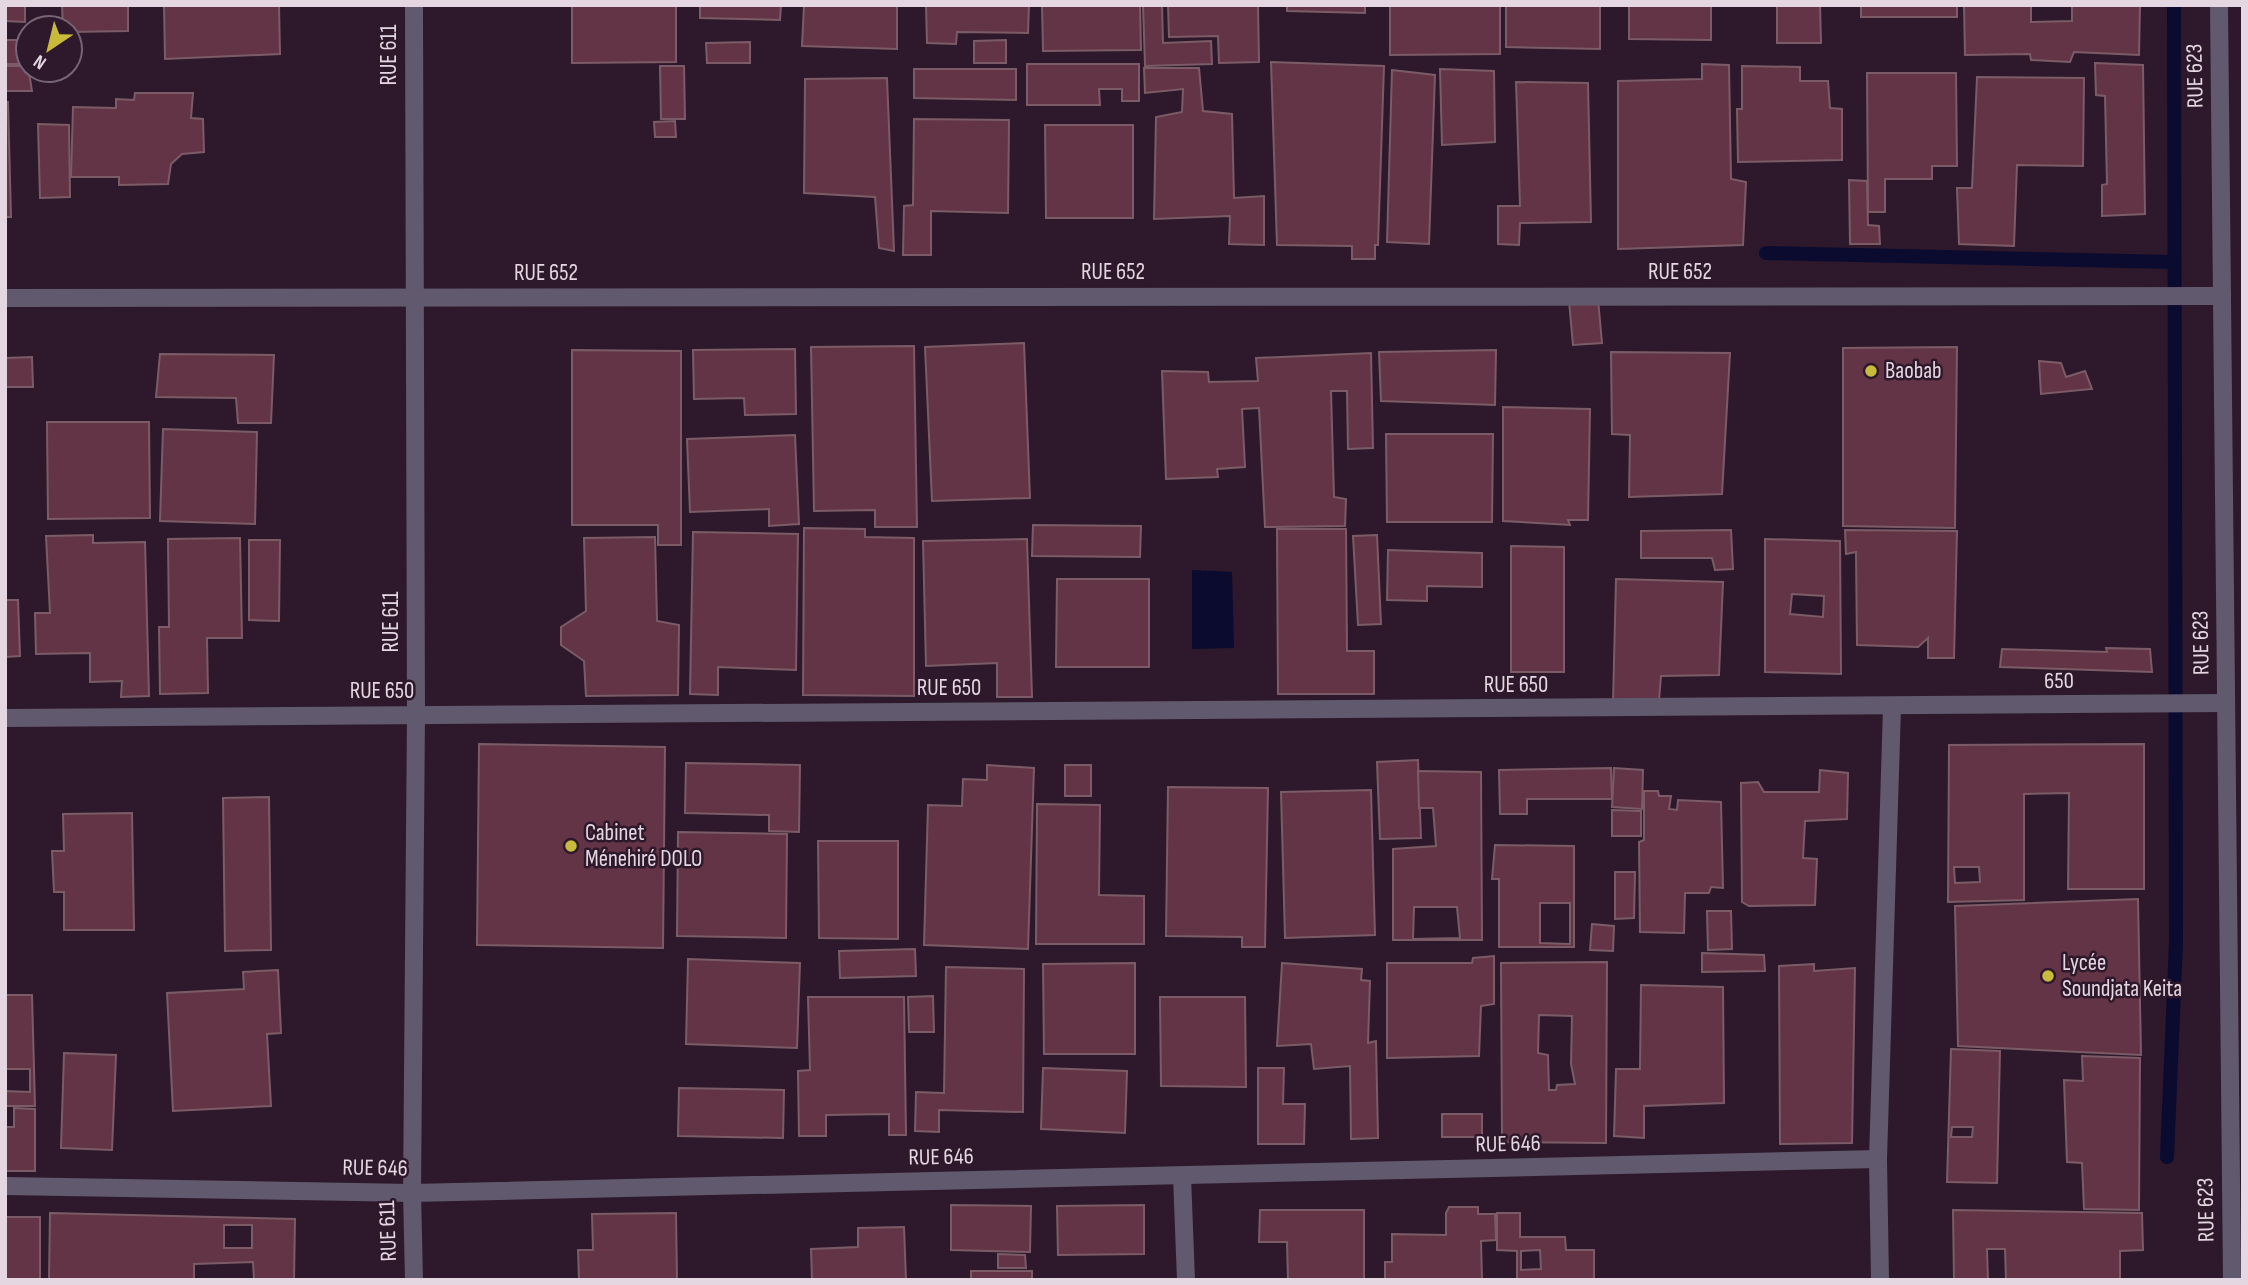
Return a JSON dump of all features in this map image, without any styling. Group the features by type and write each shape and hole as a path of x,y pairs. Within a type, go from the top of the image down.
{"street":[{"name":"RUE 611","path":"414,5 414,1280"},
{"name":"RUE 623","path":"2219,5 2232,1280"},
{"name":"RUE 652","path":"5,298 2222,296"},
{"name":"650","path":"1892,708 2226,703"},
{"name":"RUE 650","path":"5,718 1892,708"},
{"path":"1880,1280 1878,1159 1892,708"},
{"name":"RUE 646","path":"5,1186 412,1193 1878,1159"},
{"path":"1182,1176 1186,1280"}],"shaded area":[{"path":"1192,570 1232,572 1234,648 1192,649"}],"building":[{"path":"5,5 25,5 25,14 14,14 14,21 5,21"},
{"path":"62,5 128,5 128,31 84,32 84,14 62,14"},
{"path":"164,5 279,5 280,54 165,59"},
{"path":"572,5 676,5 676,62 572,63"},
{"path":"700,5 781,5 780,20 700,18"},
{"path":"804,5 897,5 897,49 802,46"},
{"path":"926,5 1029,5 1028,33 957,32 956,44 927,43"},
{"path":"1042,5 1140,5 1141,50 1043,51"},
{"path":"1143,5 1162,5 1163,43 1211,41 1212,64 1145,66"},
{"path":"1168,5 1258,5 1259,62 1219,63 1218,36 1169,37"},
{"path":"1287,5 1365,5 1365,13 1287,11"},
{"path":"1390,5 1500,5 1500,54 1390,55"},
{"path":"1506,5 1600,5 1600,49 1506,47"},
{"path":"1629,5 1711,5 1711,40 1629,39"},
{"path":"1777,5 1820,5 1821,43 1777,43"},
{"path":"1861,5 1957,5 1957,17 1861,17"},
{"path":"1964,5 2031,5 2031,22 2072,21 2072,5 2140,5 2139,55 2074,52 2070,62 2031,60 2030,54 1965,55"},
{"path":"5,40 14,40 14,64 5,64"},
{"path":"1006,40 1006,63 974,63 974,41"},
{"path":"750,42 750,63 707,63 706,43"},
{"path":"1271,62 1384,66 1378,245 1375,245 1375,259 1352,259 1352,246 1277,245"},
{"path":"2095,63 2143,65 2145,214 2102,216 2102,185 2107,184 2105,96 2096,95"},
{"path":"1027,64 1139,64 1139,101 1122,101 1122,89 1099,89 1100,105 1027,105"},
{"path":"1702,64 1729,65 1731,179 1746,182 1743,245 1618,249 1618,81 1702,79"},
{"path":"5,66 14,66 14,84 31,84 32,91 5,91"},
{"path":"660,66 684,66 685,119 661,119"},
{"path":"1742,66 1800,67 1800,81 1828,81 1830,108 1842,109 1842,160 1738,162 1737,109 1742,109"},
{"path":"1144,68 1199,68 1203,111 1232,114 1234,198 1264,196 1264,245 1229,244 1230,216 1154,219 1156,117 1182,112 1183,89 1145,93"},
{"path":"914,69 1016,69 1016,100 914,98"},
{"path":"1440,69 1494,71 1495,142 1442,145"},
{"path":"1392,70 1435,75 1429,244 1387,242"},
{"path":"1867,73 1956,73 1957,166 1932,166 1932,179 1885,179 1885,212 1868,212"},
{"path":"1977,77 2084,78 2083,166 2017,165 2014,246 1959,244 1957,188 1972,188"},
{"path":"887,78 894,251 879,248 875,197 804,193 805,79"},
{"path":"1516,82 1588,83 1591,222 1520,223 1519,245 1498,244 1498,206 1520,206"},
{"path":"135,93 193,93 191,118 203,119 204,152 182,154 171,164 168,184 119,185 119,177 71,177 73,107 116,108 116,99 134,100"},
{"path":"5,102 8,102 11,217 5,217"},
{"path":"914,119 1009,120 1008,213 931,211 931,255 903,255 904,206 913,205"},
{"path":"675,121 676,137 655,137 654,122"},
{"path":"38,124 69,125 70,197 40,198"},
{"path":"1045,125 1133,125 1133,218 1046,218"},
{"path":"1849,180 1867,181 1868,225 1879,226 1880,244 1850,244"},
{"path":"1598,299 1602,343 1573,345 1569,301"},
{"path":"1024,343 1030,498 932,501 925,347"},
{"path":"914,346 917,527 875,527 875,510 814,511 811,347"},
{"path":"1957,347 1955,528 1843,526 1843,348"},
{"path":"795,349 796,414 745,415 744,398 694,399 693,350"},
{"path":"572,350 681,351 681,545 658,545 658,525 572,525"},
{"path":"1496,350 1495,405 1381,401 1379,352"},
{"path":"1611,352 1730,353 1722,494 1629,497 1630,435 1612,434"},
{"path":"1371,353 1373,448 1348,449 1347,391 1331,391 1334,497 1346,499 1345,526 1265,527 1259,408 1242,409 1245,467 1217,469 1218,477 1166,479 1162,371 1208,372 1209,382 1258,381 1256,358"},
{"path":"160,354 274,355 271,423 238,423 236,398 156,397"},
{"path":"32,357 33,387 5,387 5,358"},
{"path":"2039,361 2061,363 2066,377 2085,371 2092,389 2041,394"},
{"path":"1503,407 1590,409 1588,520 1568,520 1570,525 1503,521"},
{"path":"47,422 149,422 150,518 48,519"},
{"path":"163,429 257,432 255,524 160,521"},
{"path":"1386,434 1493,434 1492,522 1387,522"},
{"path":"795,435 799,524 769,526 769,509 690,512 687,439"},
{"path":"1033,525 1141,526 1140,557 1032,556"},
{"path":"804,528 865,529 865,537 914,538 914,696 803,695"},
{"path":"1277,529 1346,529 1347,651 1374,651 1374,694 1278,694"},
{"path":"1731,530 1733,569 1715,570 1712,558 1641,558 1641,531"},
{"path":"1845,530 1957,531 1954,658 1928,658 1928,638 1918,647 1857,645 1856,552 1846,554"},
{"path":"693,532 798,534 796,670 718,667 718,695 690,694"},
{"path":"93,535 93,543 145,542 149,696 121,697 122,681 90,682 90,653 36,654 35,613 50,613 46,536"},
{"path":"1377,535 1381,624 1358,625 1353,536"},
{"path":"655,537 657,621 679,625 678,695 586,696 584,661 561,645 561,627 586,611 584,538"},
{"path":"240,538 242,638 207,638 208,693 160,694 159,627 169,627 168,539"},
{"path":"1027,539 1032,697 997,697 997,663 926,666 923,541"},
{"path":"1765,539 1840,541 1841,674 1765,672","holes":["1792,594 1824,596 1823,617 1790,614"]},
{"path":"249,540 280,540 279,621 249,620"},
{"path":"1511,546 1564,547 1564,672 1511,672"},
{"path":"1388,550 1482,553 1482,587 1427,586 1427,601 1387,600"},
{"path":"1057,579 1149,579 1149,667 1056,667"},
{"path":"1616,579 1723,582 1719,675 1661,676 1659,700 1613,704"},
{"path":"5,600 18,600 20,656 5,657"},
{"path":"2106,648 2150,649 2152,672 2000,667 2002,649 2107,652"},
{"name":"Cabinet Ménehiré DOLO","path":"479,744 665,747 663,948 477,945"},
{"path":"2144,744 2144,889 2068,889 2069,793 2024,794 2024,900 1948,902 1949,745","holes":["1954,867 1979,867 1980,882 1955,883"]},
{"path":"1418,760 1421,838 1380,839 1377,762"},
{"path":"686,763 800,765 799,832 769,831 769,815 685,813"},
{"path":"987,765 1034,768 1028,949 924,945 928,805 962,806 963,779 987,780"},
{"path":"1065,765 1091,765 1091,796 1065,796"},
{"path":"1611,768 1612,799 1527,799 1527,814 1500,814 1499,770"},
{"path":"1614,768 1643,770 1642,809 1612,807"},
{"path":"1820,770 1848,773 1847,819 1805,821 1803,858 1817,859 1815,905 1749,906 1742,902 1741,783 1758,782 1764,792 1819,792"},
{"path":"1418,771 1481,772 1482,940 1393,940 1393,849 1436,846 1433,808 1419,808","holes":["1414,907 1457,907 1460,938 1413,939"]},
{"path":"1168,787 1268,788 1265,947 1242,947 1242,937 1166,936"},
{"path":"1371,790 1375,935 1285,938 1281,792"},
{"path":"1644,791 1658,791 1659,796 1671,796 1669,809 1677,810 1678,800 1721,802 1723,888 1711,887 1709,893 1685,893 1684,933 1640,932 1639,842 1644,840"},
{"path":"269,797 271,950 225,951 223,798"},
{"path":"1037,804 1100,805 1099,895 1144,896 1144,944 1036,944"},
{"path":"1612,810 1641,811 1641,836 1612,836"},
{"path":"132,813 134,930 64,930 64,892 54,892 52,851 64,851 63,814"},
{"path":"678,832 787,834 786,938 677,936"},
{"path":"818,841 898,841 898,939 819,938"},
{"path":"1495,845 1574,846 1574,947 1499,947 1499,879 1492,879","holes":["1540,903 1570,903 1570,944 1540,943"]},
{"path":"1615,872 1635,872 1634,918 1615,919"},
{"name":"Lycée Soundjata Keita","path":"2138,899 2141,1055 1958,1046 1955,906"},
{"path":"1707,911 1731,911 1732,949 1708,950"},
{"path":"1592,924 1614,926 1613,951 1590,950"},
{"path":"915,949 916,976 840,978 839,951"},
{"path":"1702,953 1764,955 1765,971 1702,972"},
{"path":"1494,956 1494,1004 1481,1006 1479,1056 1387,1058 1387,963 1472,963 1473,958"},
{"path":"688,959 800,963 797,1048 686,1044"},
{"path":"1607,962 1606,1143 1502,1142 1501,963","holes":["1539,1015 1572,1016 1571,1064 1575,1084 1557,1085 1556,1090 1549,1090 1548,1055 1538,1053"]},
{"path":"1135,963 1135,1054 1044,1054 1043,964"},
{"path":"1282,963 1362,969 1361,980 1370,981 1368,1043 1376,1041 1378,1138 1351,1139 1350,1066 1314,1069 1311,1044 1277,1046"},
{"path":"1814,964 1814,971 1855,968 1852,1143 1780,1144 1779,966"},
{"path":"946,967 1024,969 1023,1112 939,1110 939,1132 915,1131 916,1092 944,1093"},
{"path":"278,970 281,1033 267,1034 271,1106 173,1111 167,993 244,989 243,972"},
{"path":"1641,985 1723,987 1724,1103 1644,1106 1644,1138 1614,1136 1616,1069 1640,1069"},
{"path":"5,995 32,995 35,1106 5,1106 5,1091 30,1092 30,1069 5,1069"},
{"path":"933,996 934,1032 909,1032 908,997"},
{"path":"808,997 904,997 906,1135 889,1135 889,1114 826,1115 826,1136 799,1136 798,1071 810,1070"},
{"path":"1160,997 1245,997 1246,1087 1161,1086"},
{"path":"1951,1049 2000,1051 1997,1183 1947,1182","holes":["1952,1127 1973,1127 1972,1137 1951,1137"]},
{"path":"64,1053 116,1055 112,1150 61,1148"},
{"path":"2082,1056 2140,1058 2139,1210 2084,1209 2082,1163 2067,1162 2064,1080 2083,1081"},
{"path":"1043,1068 1127,1071 1125,1133 1041,1129"},
{"path":"1258,1068 1284,1068 1283,1104 1305,1104 1304,1144 1258,1144"},
{"path":"679,1088 784,1090 783,1138 678,1136"},
{"path":"14,1108 35,1109 35,1171 5,1171 5,1127 14,1127"},
{"path":"1442,1114 1482,1114 1482,1137 1442,1137"},
{"path":"951,1205 1031,1206 1030,1252 951,1250"},
{"path":"1144,1205 1144,1254 1058,1255 1057,1206"},
{"path":"1449,1207 1478,1207 1478,1214 1495,1214 1496,1240 1481,1241 1482,1280 1385,1280 1385,1262 1392,1262 1392,1234 1446,1235 1446,1213"},
{"path":"1260,1210 1364,1210 1364,1280 1288,1280 1287,1242 1259,1242"},
{"path":"1953,1210 2142,1213 2143,1250 2120,1251 2120,1280 2006,1280 2005,1249 1987,1249 1988,1280 1954,1280"},
{"path":"50,1213 295,1219 294,1280 254,1280 253,1262 194,1264 194,1280 49,1280","holes":["224,1225 252,1225 252,1248 224,1248"]},
{"path":"676,1213 677,1280 579,1280 578,1250 593,1250 592,1214"},
{"path":"1497,1213 1520,1213 1520,1237 1565,1237 1566,1250 1594,1250 1594,1280 1517,1280 1517,1251 1497,1250","holes":["1540,1250 1541,1269 1521,1270 1521,1251"]},
{"path":"5,1217 40,1217 40,1280 5,1280"},
{"path":"904,1227 906,1280 812,1280 811,1249 858,1247 858,1228"},
{"path":"998,1254 1025,1255 1026,1268 998,1268"},
{"path":"971,1271 1032,1271 1032,1280 971,1280"}],"waterway":[{"path":"2167,1157 2176,942 2174,5"},
{"path":"1766,253 2173,262"}],"place":[{"name":"Baobab","path":"1871,371"},
{"name":"Cabinet Ménehiré DOLO","path":"571,846"},
{"name":"Lycée Soundjata Keita","path":"2048,976"}]}
